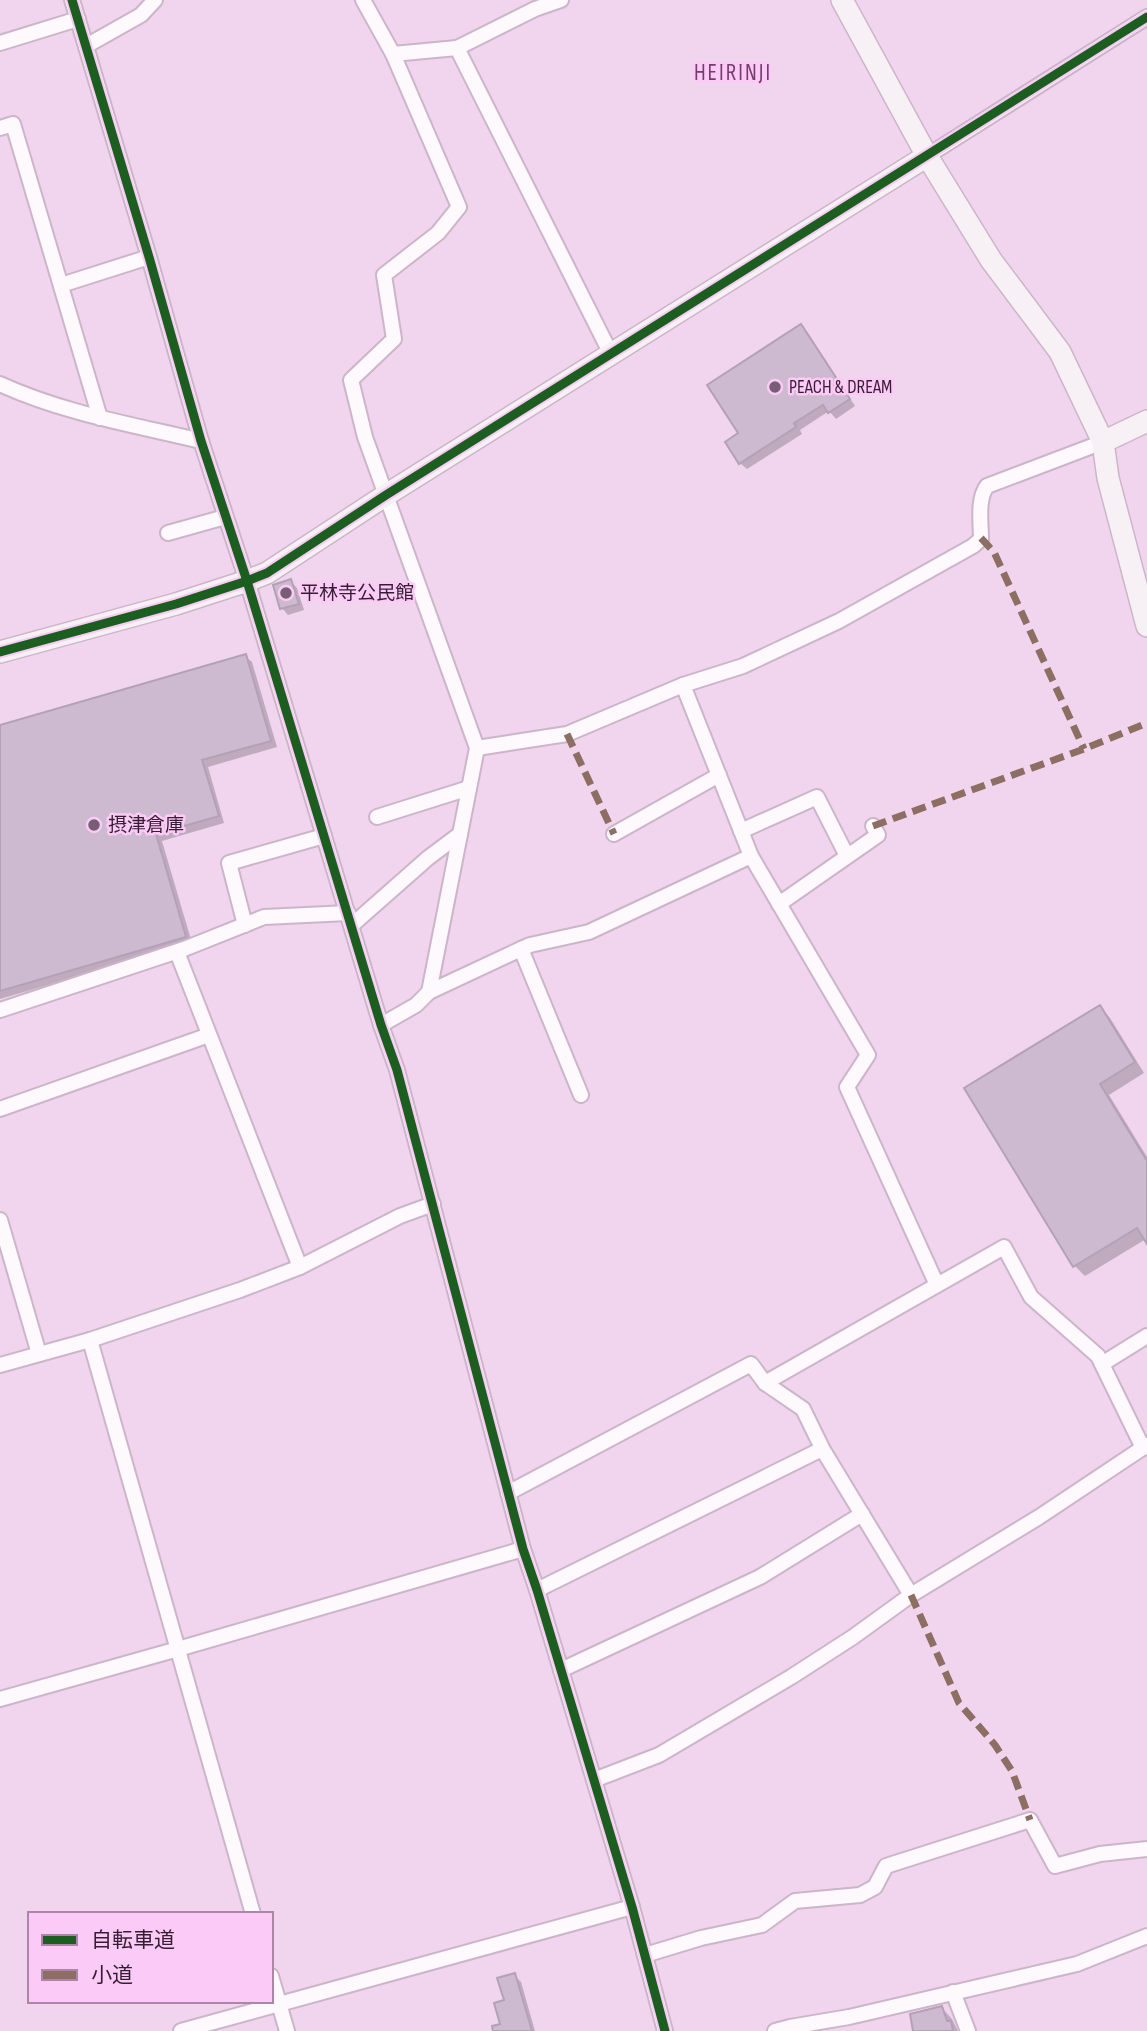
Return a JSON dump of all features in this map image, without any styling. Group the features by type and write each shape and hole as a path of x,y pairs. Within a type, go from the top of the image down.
{"street":[{"path":"72,0 201,441 247,581 397,1070 523,1549 632,1907 665,2031"},
{"path":"86,46 142,15 155,0"},
{"path":"363,0 393,54 459,207 438,233 384,275 394,339 351,380 365,436 477,748 429,992"},
{"path":"393,54 457,48 535,9 561,0"},
{"path":"842,0 927,156 991,260 1060,352 1103,442 1108,478 1147,623"},
{"path":"0,652 176,604 267,573 386,495 1147,18"},
{"path":"0,43 78,19"},
{"path":"457,48 611,354"},
{"path":"0,128 13,124 100,418"},
{"path":"61,285 149,257"},
{"path":"0,384 100,418 201,441"},
{"path":"477,748 567,734 683,685 743,666 839,621 981,539 981,504 983,491 987,486 1103,442 1147,421"},
{"path":"168,533 225,517"},
{"path":"683,685 751,856 868,1055 848,1087 937,1285"},
{"path":"614,834 719,775"},
{"path":"377,817 469,788"},
{"path":"741,831 817,797 848,856"},
{"path":"779,904 878,835 873,826"},
{"path":"0,1010 177,952 264,917 350,919 460,834"},
{"path":"245,925 229,863 324,836"},
{"path":"381,1025 416,1005 429,992 521,949 589,932 751,856"},
{"path":"521,949 582,1095"},
{"path":"177,952 300,1267"},
{"path":"0,1110 209,1035"},
{"path":"0,1365 240,1290 300,1267 400,1216 433,1205"},
{"path":"0,1220 39,1354"},
{"path":"594,1780 659,1755 801,1670 911,1595 1039,1517 1145,1446 1098,1356 1031,1297 1003,1247 765,1383"},
{"path":"1102,1364 1147,1336"},
{"path":"90,1339 252,1912"},
{"path":"508,1493 751,1364 765,1383 803,1409 822,1449 911,1595"},
{"path":"537,1590 822,1449"},
{"path":"561,1670 760,1577 862,1514"},
{"path":"0,1699 523,1549"},
{"path":"645,1955 701,1938 762,1925 795,1901 860,1895 875,1886 886,1866 1030,1820 1055,1867 1100,1854 1147,1849"},
{"path":"181,2031 632,1907"},
{"path":"775,2031 851,2024 953,1992 1077,1964 1147,1936"},
{"path":"273,1983 287,2031"},
{"path":"953,1992 968,2031"}],"building":[{"path":"801,324 850,399 828,413 823,405 794,423 796,427 739,464 725,442 738,433 707,385"},
{"path":"291,579 299,604 280,609 273,585"},
{"name":"摂津倉庫","path":"246,654 271,741 202,760 219,816 156,834 186,937 0,991 0,725"},
{"path":"1100,1005 1135,1062 1100,1084 1147,1161 1147,1244 1137,1228 1073,1267 964,1088"},
{"path":"515,1973 532,2031 493,2031 492,2026 500,2024 494,2003 504,2000 497,1978"},
{"path":"942,2006 947,2021 951,2021 953,2031 913,2031 910,2014"}],"marked path":[{"path":"981,538 994,552 1084,749"},
{"path":"873,826 1084,749 1147,723"},
{"path":"567,734 614,834"},
{"path":"911,1595 959,1703 995,1745 1012,1771 1030,1820"}],"cycle path":[{"path":"72,0 201,441 247,581 397,1070 523,1549 632,1907 665,2031"},
{"path":"0,652 176,604 267,573 386,495 1147,17"}],"place":[{"name":"PEACH & DREAM","path":"775,387"},
{"name":"平林寺公民館","path":"286,593"},
{"name":"摂津倉庫","path":"94,825"}],"district":[{"name":"HEIRINJI","path":"733,73"}]}
